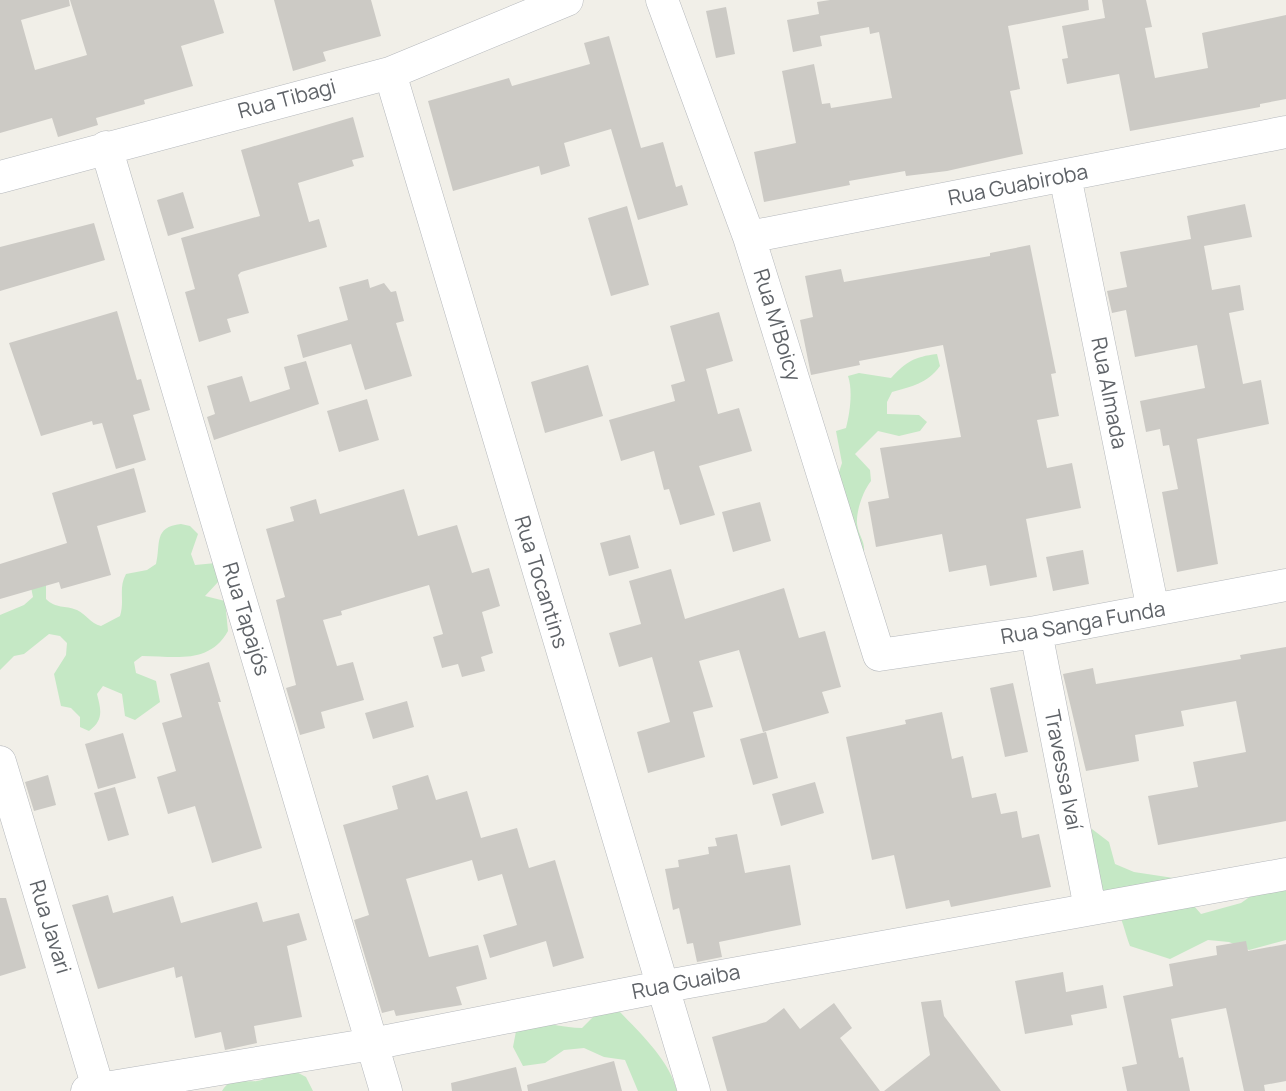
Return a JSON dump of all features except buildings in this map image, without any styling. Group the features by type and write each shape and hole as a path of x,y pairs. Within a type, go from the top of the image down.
{"street":[{"name":"Rua Tibagi","path":"0,177 390,73 567,0"},
{"name":"Rua M'Boicy","path":"662,0 749,237 879,655"},
{"name":"Rua Tocantins","path":"390,73 694,1091"},
{"name":"Rua Guabiroba","path":"749,237 1286,132"},
{"name":"Rua Tapajós","path":"106,147 386,1091"},
{"name":"Rua Almada","path":"1065,176 1153,610"},
{"name":"Rua Sanga Funda","path":"879,655 1036,632 1286,585"},
{"name":"Travessa Ivaí","path":"1036,632 1090,908"},
{"name":"Rua Javari","path":"0,762 95,1090"},
{"name":"Rua Guaiba","path":"95,1090 372,1044 661,987 1286,874"}],"green space":[{"path":"937,354 940,366 930,377 919,384 892,392 887,402 887,414 919,415 927,422 920,431 899,436 878,431 855,454 870,470 871,481 865,490 857,519 864,547 863,557 838,475 842,463 836,431 846,428 851,395 848,376 859,373 891,378 911,361"},
{"path":"181,524 190,526 198,534 191,554 195,565 216,563 219,581 205,596 225,601 228,631 220,642 201,654 178,657 142,656 134,662 136,673 156,681 160,702 135,720 125,716 122,694 103,686 97,694 100,710 97,723 89,731 80,727 80,717 71,708 61,706 54,674 66,655 67,643 60,636 49,634 24,654 14,656 0,670 0,615 24,605 33,597 28,573 46,578 46,599 50,602 77,610 101,626 120,616 122,584 126,574 147,570 156,564 162,533"},
{"path":"1092,829 1109,842 1115,864 1134,872 1180,879 1188,899 1201,914 1241,903 1278,877 1286,876 1286,940 1249,950 1229,942 1208,940 1170,959 1130,946 1117,909 1082,865 1085,845"},
{"path":"620,1012 661,1058 677,1091 638,1091 625,1060 604,1057 584,1048 564,1050 545,1063 523,1066 513,1047 517,1026 542,1023 582,1028 597,1013"},
{"path":"287,1067 306,1077 313,1091 222,1091 233,1081 261,1080"}]}
